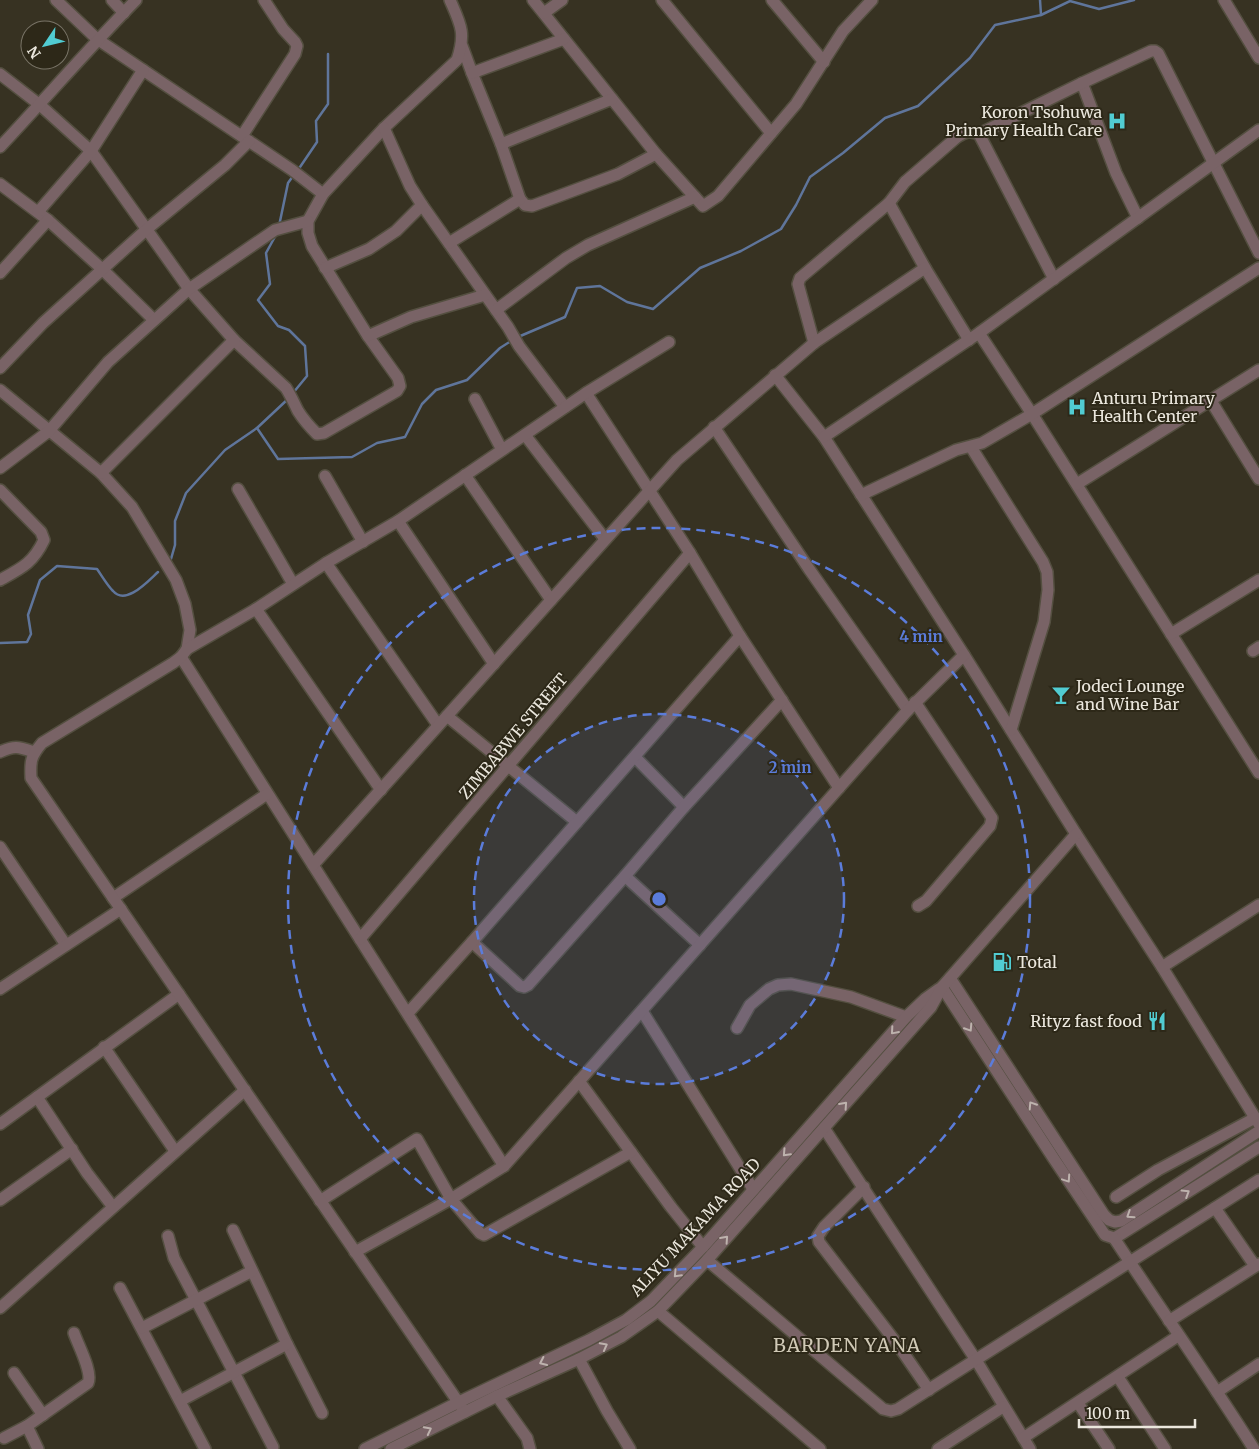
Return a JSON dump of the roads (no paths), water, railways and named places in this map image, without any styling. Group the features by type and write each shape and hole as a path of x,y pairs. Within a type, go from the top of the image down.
{"street":[{"path":"56,0 98,39 323,194"},
{"path":"112,0 124,13"},
{"path":"0,147 136,0"},
{"path":"0,368 42,323 147,229 225,165 245,139 295,54 297,46 264,0"},
{"path":"450,0 462,27 462,46 470,70 501,144 520,199 525,205 532,206 618,174 656,154"},
{"path":"533,0 656,154 703,206 718,196 796,104 843,31 872,0"},
{"path":"544,13 562,0"},
{"path":"662,0 771,133"},
{"path":"772,0 824,62"},
{"path":"1224,0 1259,58"},
{"path":"470,70 564,38"},
{"path":"0,74 40,105 91,150 189,289 234,340 289,393 298,411 310,428 317,434 324,433 397,391 400,386 398,378 368,336 312,246 308,233 308,221 323,194 384,128 457,60 462,46"},
{"path":"979,134 1082,83 1151,51 1155,51 1158,53 1259,253"},
{"path":"457,60 470,70"},
{"path":"38,212 91,150 143,70"},
{"path":"1082,83 1116,173 1138,218"},
{"path":"501,144 612,99"},
{"path":"384,128 410,186 519,346 565,408"},
{"path":"824,437 979,333 1259,130"},
{"path":"814,343 798,284 800,278 889,202 905,182 964,132 973,131 979,134 1054,280"},
{"path":"0,184 48,220 154,320"},
{"path":"496,310 566,258 588,245 695,197"},
{"path":"449,243 520,199"},
{"path":"889,202 925,268 969,340"},
{"path":"325,268 368,249 396,230 422,204"},
{"path":"0,273 48,220"},
{"path":"0,468 49,431 108,362 189,289 279,229 308,221"},
{"path":"312,865 677,460 814,343 925,268"},
{"path":"861,495 956,450 982,443 1032,414 1259,268"},
{"path":"368,336 412,317 485,295"},
{"path":"979,333 1077,484 1259,773"},
{"path":"101,473 234,340"},
{"path":"462,1407 31,778 30,763 34,752 42,743 173,663 184,653 326,563 398,521 586,393 669,342"},
{"path":"1077,484 1259,370"},
{"path":"775,375 824,437 1162,967 1257,1121 1158,1170 1116,1197"},
{"path":"0,390 101,473 132,508 176,580 185,604 190,630 184,653 267,794 504,1166"},
{"path":"586,393 839,788"},
{"path":"475,399 502,450"},
{"path":"1210,401 1259,479"},
{"path":"714,427 809,569 912,706 992,818 990,826 926,901 918,906"},
{"path":"525,435 606,539"},
{"path":"971,447 1038,553 1047,572 1048,590 1044,622 1011,730"},
{"path":"465,475 551,600"},
{"path":"325,476 364,542"},
{"path":"0,490 41,532 44,540 38,552 26,566 0,580"},
{"path":"238,490 293,584"},
{"path":"398,521 494,664"},
{"name":"ZIMBABWE STREET","path":"360,939 690,553"},
{"path":"326,563 438,725"},
{"path":"1171,634 1259,580"},
{"path":"256,609 381,790"},
{"path":"408,1013 740,636"},
{"path":"355,1252 451,1199 504,1166 912,706 964,655"},
{"path":"472,942 520,986 528,985 625,876 684,806 782,700"},
{"path":"447,716 576,822"},
{"path":"0,752 10,747 19,747 34,752"},
{"path":"634,757 684,806"},
{"path":"113,898 267,794"},
{"path":"1076,834 946,982 1058,1156 1105,1235 1114,1238 1254,1449"},
{"path":"0,848 66,945"},
{"path":"625,876 700,945"},
{"path":"1162,967 1259,905"},
{"path":"0,989 121,909"},
{"name":"ALIYU MAKAMA ROAD","path":"391,1449 462,1407 626,1320 651,1301 703,1247 906,1017 946,982"},
{"name":"ALIYU MAKAMA ROAD","path":"365,1449 462,1407 496,1396 579,1359 620,1337 658,1310 707,1260 931,1007 946,982"},
{"path":"737,1028 750,1005 769,989 778,985 791,984 851,997 906,1017"},
{"path":"0,1124 179,994"},
{"path":"642,1011 754,1189"},
{"path":"104,1047 175,1151"},
{"path":"580,1081 671,1207 703,1247"},
{"path":"0,1308 245,1090"},
{"path":"37,1097 113,1207"},
{"path":"824,1128 976,1360 1030,1449"},
{"path":"1058,1156 1104,1215 1109,1220 1115,1222 1121,1221 1259,1130"},
{"path":"320,1201 417,1140 451,1199 480,1233 484,1235 631,1152"},
{"path":"1114,1238 1259,1147"},
{"path":"0,1200 72,1148"},
{"path":"707,1260 882,1409 891,1411 898,1409 929,1390 1259,1180"},
{"path":"864,1187 824,1227 818,1236 818,1242 898,1345 929,1390"},
{"path":"1169,1321 1257,1265 1215,1208"},
{"path":"233,1230 322,1413"},
{"path":"168,1236 174,1258 273,1447"},
{"path":"142,1328 252,1271"},
{"path":"120,1288 205,1449"},
{"path":"658,1310 820,1449"},
{"path":"4,1438 27,1426 88,1384 90,1379 89,1371 74,1333"},
{"path":"1023,1438 1178,1336"},
{"path":"180,1401 287,1344"},
{"path":"579,1359 606,1411 630,1449"},
{"path":"1217,1392 1259,1364"},
{"path":"14,1373 43,1415"},
{"path":"1118,1377 1165,1449"},
{"path":"496,1396 527,1438 530,1449"},
{"path":"1078,1403 1109,1449"},
{"path":"938,1449 1003,1407"},
{"path":"27,1426 38,1449"}],"waterway":[{"path":"1040,0 1041,15"},
{"path":"518,337 565,317 577,288 600,286 627,302 653,309 700,268 741,251 781,229 810,177 843,153 885,118 918,106 970,58 995,25 1041,15 1070,1 1099,9 1134,0"},
{"path":"298,170 317,142 316,121 328,104 328,54"},
{"path":"279,226 288,183 293,176"},
{"path":"277,233 266,253 270,284 258,300 278,326 289,330 305,346 307,376 293,393"},
{"path":"171,559 175,545 175,521 186,493 225,450 257,428 278,459 352,457 377,443 405,437 422,404 436,390 467,380 500,348 511,341"},
{"path":"257,428 288,399"},
{"path":"0,643 27,642 31,634 28,615 40,580 57,566 97,569 113,591 118,595 124,596 143,586 158,572"}],"place":[{"name":"Koron Tsohuwa Primary Health Care","path":"1117,121"},
{"name":"Anturu Primary Health Center","path":"1077,407"},
{"name":"Jodeci Lounge and Wine Bar","path":"1061,695"},
{"name":"Total","path":"1002,962"},
{"name":"Rityz fast food","path":"1157,1021"}],"district":[{"name":"BARDEN YANA","path":"847,1345"}]}
